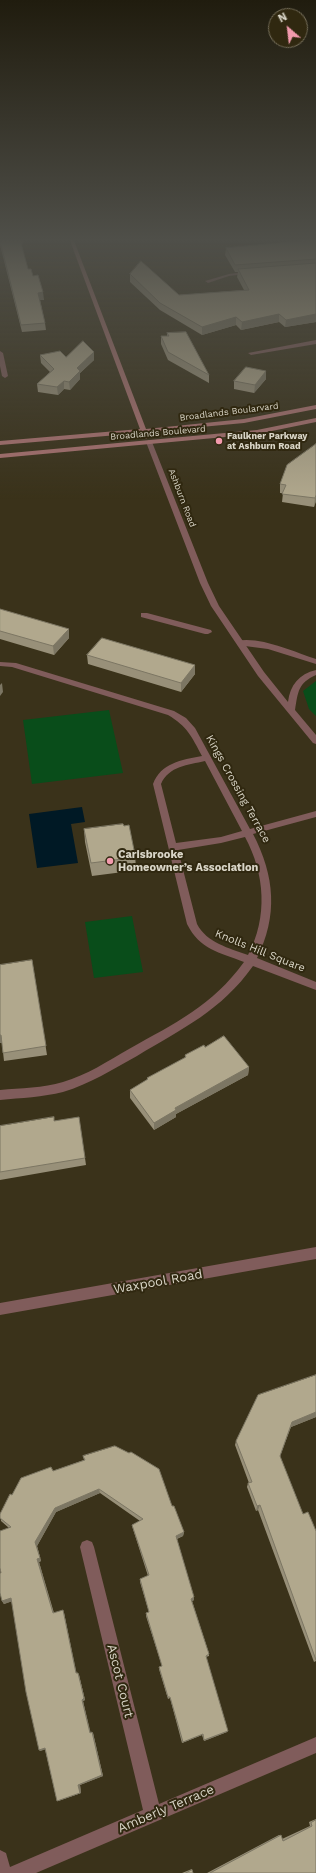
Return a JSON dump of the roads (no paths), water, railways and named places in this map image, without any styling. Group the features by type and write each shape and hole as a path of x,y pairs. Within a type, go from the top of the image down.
{"main road":[{"name":"Ashburn Road","path":"104,325 149,442"},
{"name":"Broadlands Boularvard","path":"144,430 244,421 316,407"},
{"name":"Broadlands Boulevard","path":"0,456 257,432 316,420"},
{"name":"Broadlands Boulevard","path":"0,443 144,430"}],"street":[{"path":"251,353 316,342"},
{"path":"0,353 5,376"},
{"name":"Ashburn Road","path":"149,442 204,582 215,606 261,674 316,741"},
{"path":"144,615 208,632"},
{"path":"240,643 249,642 316,662"},
{"name":"Kings Crossing Terrace","path":"0,664 13,665 171,713 183,720 191,728 258,852 265,872 268,893 266,922 252,960 226,992 198,1015 93,1075 63,1087 0,1095"},
{"path":"291,712 294,687 299,681 316,672"},
{"name":"Knolls Hill Square","path":"207,758 166,769 159,776 157,784 192,924 197,934 207,943 316,986"},
{"path":"173,847 221,840 316,814"},
{"name":"Waxpool Road","path":"0,1309 316,1253"},
{"name":"Ascot Court","path":"87,1547 153,1815"},
{"name":"Amberly Terrace","path":"16,1873 316,1745"},
{"path":"0,1859 2,1873"}],"water":[{"path":"82,807 85,822 71,824 78,863 37,868 29,814"}],"place":[{"name":"Faulkner Parkway at Ashburn Road","path":"219,441"},
{"name":"Carisbrooke Homeowner’s Association","path":"110,861"}]}
